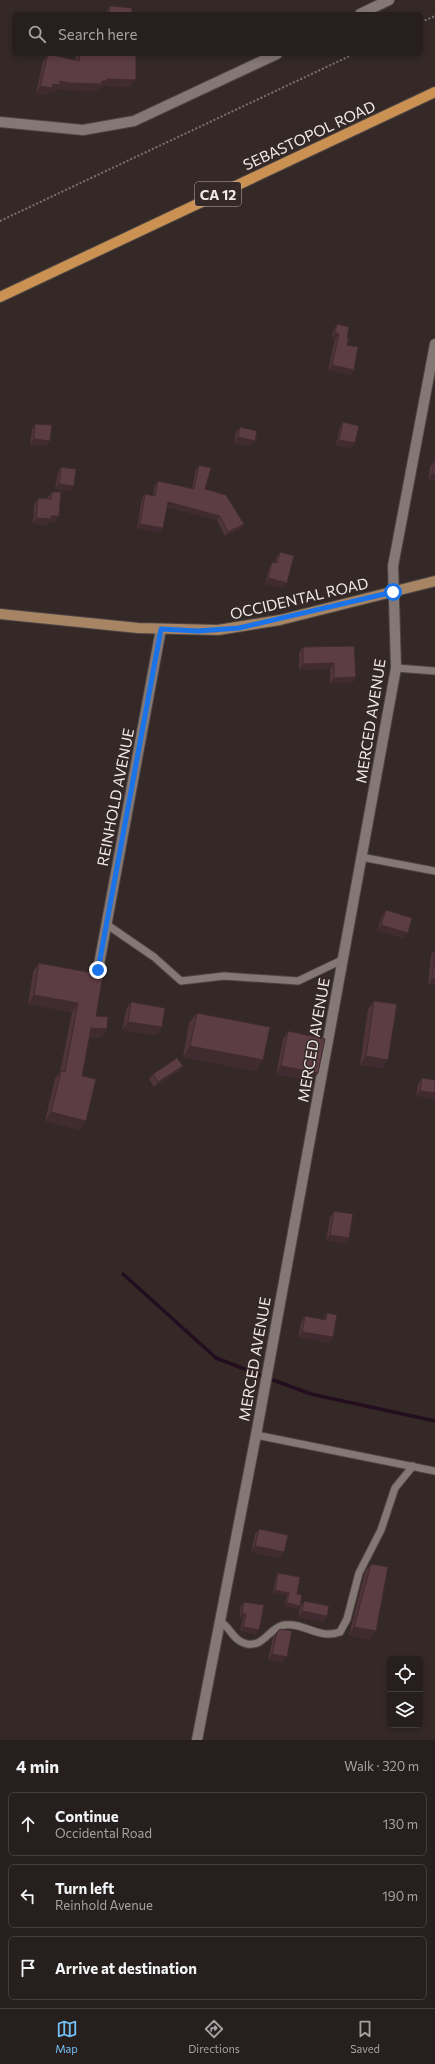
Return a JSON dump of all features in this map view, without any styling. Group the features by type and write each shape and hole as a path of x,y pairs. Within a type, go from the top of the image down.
{"main road":[{"name":"SEBASTOPOL ROAD","path":"0,297 435,92"}],"street":[{"path":"364,12 390,0"},
{"path":"0,122 83,130 134,121 273,56"},
{"name":"MERCED AVENUE","path":"197,1740 256,1435 396,668 392,566 435,344"},
{"name":"OCCIDENTAL ROAD","path":"0,614 161,629 198,631 239,628 435,581"},
{"name":"REINHOLD AVENUE","path":"98,970 161,629"}],"lane":[{"path":"396,668 435,671"},
{"path":"361,857 435,871"},
{"path":"106,924 154,957 181,981 224,976 298,980 342,960"},
{"path":"256,1435 435,1471"},
{"path":"220,1621 235,1639 253,1644 262,1641 274,1630 284,1625 293,1625 327,1635 340,1632 347,1619 358,1573 381,1530 395,1488 413,1466"}],"path":[{"path":"423,21 435,16"},
{"path":"0,222 350,56"}],"building":[{"path":"110,6 132,8 132,12 109,12"},
{"path":"48,56 57,56 79,61 80,56 136,56 136,80 107,79 107,81 102,81 102,84 69,83 60,81 59,85 53,84 52,88 40,86"},
{"path":"337,324 349,327 347,338 349,338 347,345 358,347 354,370 332,365 339,334 335,333"},
{"path":"343,422 359,426 355,443 339,440"},
{"path":"35,424 52,425 50,441 34,439"},
{"path":"240,427 257,431 255,441 238,437"},
{"path":"434,461 435,474 432,474"},
{"path":"199,465 211,468 205,489 226,495 244,524 228,532 220,516 168,502 163,528 140,524 145,494 155,496 158,481 194,489"},
{"path":"61,467 76,469 74,486 59,484"},
{"path":"52,492 61,492 59,516 51,516 51,519 36,518 38,498 51,499"},
{"path":"280,552 294,556 287,583 268,578 272,562 277,563"},
{"path":"354,646 356,677 334,678 334,663 303,664 303,647"},
{"path":"386,910 412,918 408,933 381,925"},
{"path":"435,950 435,979 432,979"},
{"path":"39,963 103,975 96,1016 108,1017 107,1029 91,1028 82,1076 96,1079 86,1121 51,1112 61,1071 65,1072 78,1003 34,995"},
{"path":"374,1001 397,1004 388,1060 366,1056"},
{"path":"131,1002 165,1008 162,1027 128,1022"},
{"path":"197,1013 270,1027 263,1060 190,1046"},
{"path":"288,1031 325,1039 318,1073 281,1066"},
{"path":"177,1058 183,1066 158,1082 153,1074"},
{"path":"422,1078 435,1080 435,1093 420,1091"},
{"path":"334,1211 353,1214 349,1238 330,1235"},
{"path":"327,1313 337,1315 333,1337 302,1332 305,1316 326,1320"},
{"path":"259,1529 288,1535 284,1552 255,1546"},
{"path":"371,1564 388,1567 376,1631 354,1627"},
{"path":"278,1573 300,1577 297,1594 302,1595 300,1606 287,1603 289,1593 275,1590"},
{"path":"304,1601 329,1606 327,1616 302,1611"},
{"path":"244,1602 264,1605 259,1630 243,1627 246,1614 242,1613"},
{"path":"280,1629 292,1631 287,1657 272,1654 277,1632"}],"waterway":[{"path":"123,1274 216,1358 260,1375"},
{"path":"273,1380 311,1394 435,1421"}],"route":[{"path":"98,970 161,629 198,631 239,628 280,620 393,592"}]}
